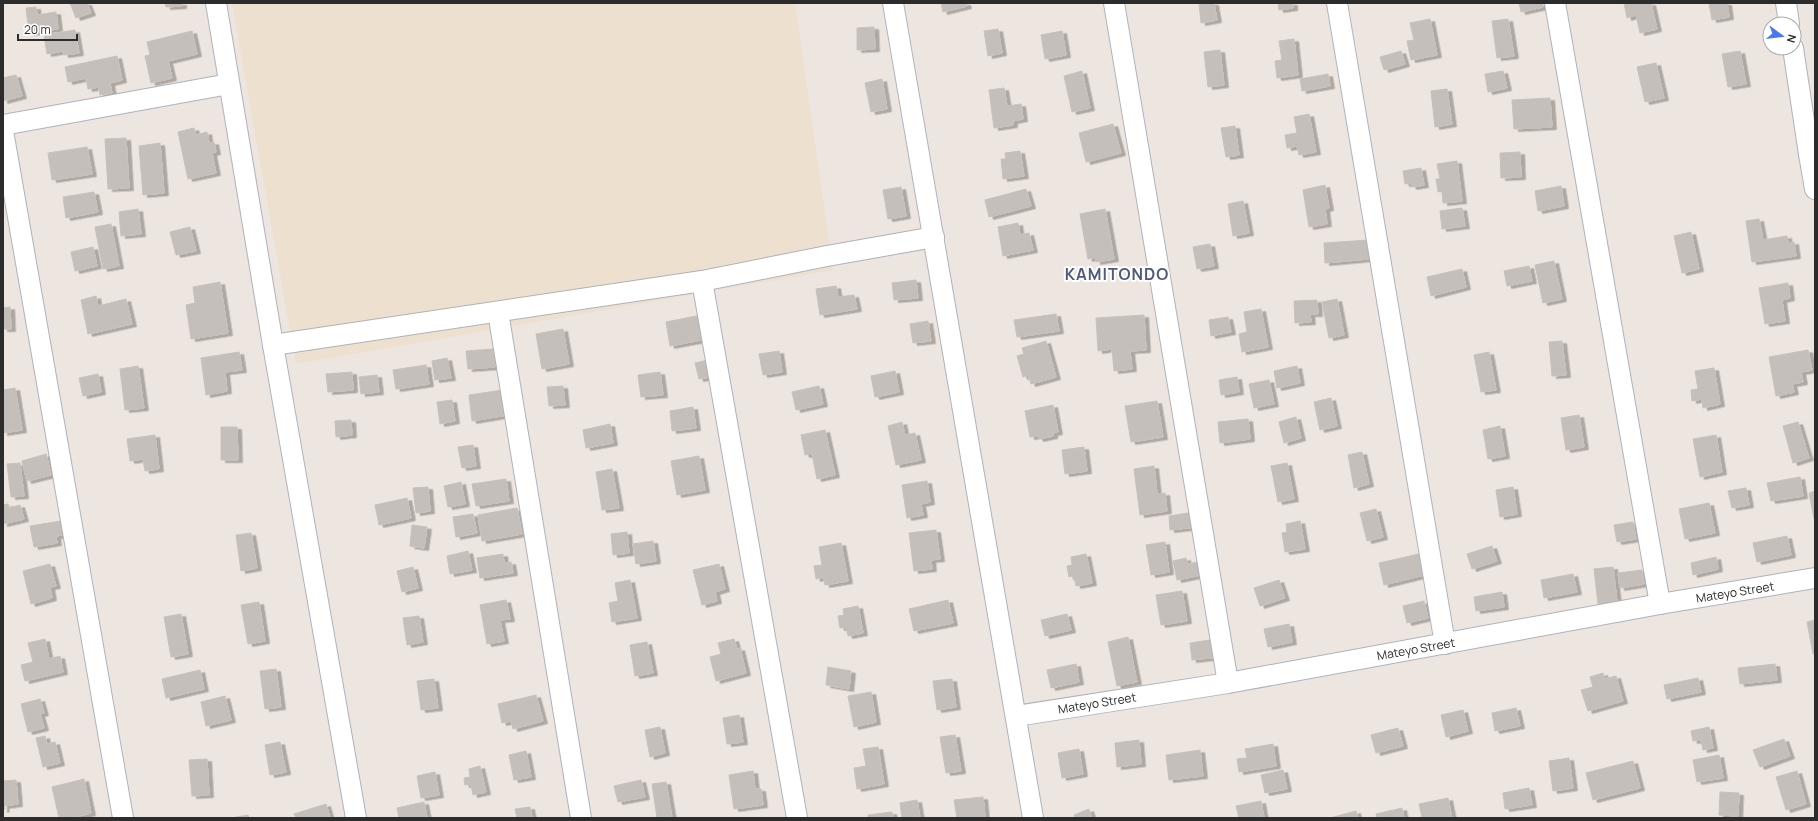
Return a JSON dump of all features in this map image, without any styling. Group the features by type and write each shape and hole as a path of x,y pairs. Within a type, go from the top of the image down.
{"street":[{"path":"216,3 273,345 356,818"},
{"path":"893,3 1033,818"},
{"path":"1114,3 1228,683"},
{"path":"1337,3 1444,644"},
{"path":"1555,3 1660,604"},
{"path":"1786,3 1788,16"},
{"path":"1794,56 1812,154 1815,189"},
{"path":"3,125 229,84"},
{"path":"3,131 123,818"},
{"path":"273,345 702,281 934,237"},
{"path":"702,281 797,818"},
{"path":"498,312 581,818"},
{"name":"Mateyo Street","path":"1016,716 1228,683 1660,604 1815,578"}],"shaded area":[{"path":"232,3 795,3 833,270 296,364"}],"building":[{"path":"70,3 87,3 91,13 76,18"},
{"path":"165,3 182,3 182,6 166,7"},
{"path":"941,3 966,3 967,6 943,12"},
{"path":"1199,3 1214,3 1217,20 1201,23"},
{"path":"1278,3 1293,3 1293,8 1279,10"},
{"path":"1519,3 1542,3 1543,7 1521,12"},
{"path":"1624,3 1651,3 1657,29 1640,33 1636,15 1627,18"},
{"path":"1709,3 1727,3 1729,17 1712,20"},
{"path":"36,7 37,15 56,12 58,29 29,33 26,8"},
{"path":"1430,19 1437,55 1411,60 1407,41 1414,40 1410,23"},
{"path":"1508,19 1514,56 1497,58 1492,21"},
{"path":"874,27 875,49 857,50 857,28"},
{"path":"998,29 1002,53 988,56 984,31"},
{"path":"75,30 79,53 64,55 63,51 47,54 44,35"},
{"path":"192,31 197,54 168,61 172,78 151,83 145,56 150,55 147,42"},
{"path":"1062,31 1066,55 1045,59 1041,35"},
{"path":"1294,39 1298,75 1277,78 1275,61 1282,60 1279,41"},
{"path":"1220,50 1224,85 1208,87 1204,52"},
{"path":"1401,51 1405,64 1384,70 1380,57"},
{"path":"1740,51 1746,84 1728,87 1722,54"},
{"path":"117,56 122,80 110,83 112,93 100,95 99,87 88,89 86,78 68,82 65,67"},
{"path":"1656,63 1664,98 1645,102 1637,67"},
{"path":"1082,71 1090,108 1072,112 1064,76"},
{"path":"1503,71 1507,88 1488,92 1485,74"},
{"path":"1328,74 1330,86 1302,91 1300,79"},
{"path":"16,75 22,96 3,101 3,78"},
{"path":"882,79 887,109 871,112 865,83"},
{"path":"1004,88 1007,106 1021,104 1023,119 1013,121 1013,125 994,128 989,90"},
{"path":"1447,89 1452,124 1435,127 1431,91"},
{"path":"1550,98 1552,127 1514,129 1512,100"},
{"path":"1309,114 1316,152 1299,155 1297,146 1287,148 1285,135 1297,133 1294,117"},
{"path":"1113,124 1121,153 1086,162 1079,133"},
{"path":"1235,126 1239,155 1226,157 1221,128"},
{"path":"194,128 196,135 207,132 209,143 214,142 216,152 212,153 216,173 188,179 178,132"},
{"path":"126,138 129,188 108,189 105,139"},
{"path":"160,143 164,193 143,195 139,146"},
{"path":"87,147 92,174 52,180 48,153"},
{"path":"1020,151 1024,176 1003,179 1001,159 1006,159 1005,153"},
{"path":"1520,152 1521,177 1501,178 1500,153"},
{"path":"1457,161 1462,201 1443,203 1442,191 1438,192 1436,179 1440,179 1437,164"},
{"path":"1421,168 1424,185 1412,187 1411,183 1405,184 1403,171"},
{"path":"1325,185 1329,208 1325,209 1327,224 1309,227 1303,190"},
{"path":"1561,186 1564,206 1538,211 1535,191"},
{"path":"901,187 906,216 888,219 883,190"},
{"path":"1026,189 1031,206 989,217 985,200"},
{"path":"94,192 98,212 66,218 63,197"},
{"path":"1243,201 1249,233 1233,236 1228,204"},
{"path":"1462,208 1465,226 1442,229 1440,211"},
{"path":"138,209 141,234 121,236 119,212"},
{"path":"1105,209 1114,259 1096,262 1096,257 1088,259 1080,214"},
{"path":"1759,219 1763,240 1787,236 1788,243 1794,242 1796,256 1752,262 1746,221"},
{"path":"1018,223 1020,235 1029,233 1033,250 1003,256 998,227"},
{"path":"111,224 119,266 103,269 95,227"},
{"path":"190,227 196,251 176,255 170,232"},
{"path":"1691,232 1699,269 1682,273 1674,236"},
{"path":"1368,240 1369,259 1325,263 1324,243"},
{"path":"1210,244 1214,266 1197,269 1193,247"},
{"path":"93,247 97,266 75,271 71,252"},
{"path":"1554,261 1562,299 1543,303 1535,265"},
{"path":"1529,266 1532,281 1507,286 1504,271"},
{"path":"1462,269 1466,287 1431,296 1427,277"},
{"path":"916,280 918,298 894,300 892,283"},
{"path":"220,282 228,333 191,339 186,305 195,303 193,287"},
{"path":"1788,283 1790,298 1782,300 1785,321 1765,324 1759,288"},
{"path":"836,286 838,297 854,295 857,309 820,315 816,289"},
{"path":"96,296 98,306 126,299 132,324 88,334 81,300"},
{"path":"1337,299 1344,335 1329,338 1322,302"},
{"path":"1317,300 1318,314 1310,314 1311,322 1295,323 1294,301"},
{"path":"10,307 11,329 3,329 3,308"},
{"path":"1261,309 1268,347 1242,352 1239,334 1247,332 1244,312"},
{"path":"1056,314 1059,331 1017,337 1014,320"},
{"path":"701,315 706,339 670,346 666,322"},
{"path":"1144,315 1146,350 1130,351 1132,369 1114,371 1112,349 1098,351 1096,318"},
{"path":"1228,317 1231,332 1211,336 1209,320"},
{"path":"928,321 931,341 913,343 910,324"},
{"path":"563,329 569,364 542,369 536,334"},
{"path":"1046,341 1056,377 1031,384 1028,375 1023,377 1017,356 1024,354 1022,348"},
{"path":"1562,341 1566,375 1552,376 1549,342"},
{"path":"493,349 495,367 468,369 466,351"},
{"path":"1808,350 1812,370 1801,372 1803,382 1792,384 1794,392 1776,396 1769,357"},
{"path":"779,351 782,372 763,375 759,354"},
{"path":"239,352 242,370 225,372 227,391 206,395 201,358"},
{"path":"1489,352 1496,390 1481,392 1474,355"},
{"path":"447,358 451,378 435,380 432,361"},
{"path":"712,359 715,376 699,379 695,363"},
{"path":"426,365 429,384 396,389 393,370"},
{"path":"138,366 144,408 125,410 120,369"},
{"path":"1297,366 1300,383 1277,388 1274,371"},
{"path":"1714,368 1720,404 1703,408 1702,399 1692,401 1691,390 1698,389 1695,371"},
{"path":"895,371 899,392 875,397 871,376"},
{"path":"352,372 353,390 328,392 326,374"},
{"path":"660,372 663,395 641,397 638,375"},
{"path":"98,374 101,392 83,396 79,378"},
{"path":"377,375 379,392 361,394 359,377"},
{"path":"1237,377 1239,392 1221,395 1219,380"},
{"path":"1269,380 1274,404 1254,408 1249,384"},
{"path":"563,386 565,405 549,406 547,387"},
{"path":"819,386 823,404 796,410 792,392"},
{"path":"15,388 22,430 3,433 3,390"},
{"path":"503,390 507,415 472,421 469,395"},
{"path":"1331,398 1337,426 1320,430 1314,402"},
{"path":"452,400 455,421 440,424 437,402"},
{"path":"1157,401 1163,437 1131,442 1125,406"},
{"path":"1053,405 1058,432 1053,433 1053,436 1039,439 1038,436 1030,437 1025,411"},
{"path":"693,407 696,428 672,431 670,411"},
{"path":"1579,415 1584,447 1566,450 1561,418"},
{"path":"1296,417 1301,438 1284,443 1279,422"},
{"path":"1248,419 1250,439 1220,443 1218,422"},
{"path":"351,420 352,435 336,437 335,421"},
{"path":"902,422 905,435 915,433 921,460 896,465 888,426"},
{"path":"1798,422 1809,458 1793,463 1783,426"},
{"path":"610,424 613,443 586,448 583,430"},
{"path":"1500,426 1505,456 1488,459 1483,430"},
{"path":"221,427 237,427 238,460 221,460"},
{"path":"825,430 835,475 817,479 812,454 805,455 801,435"},
{"path":"155,435 159,469 145,471 143,459 130,461 127,439"},
{"path":"1716,435 1722,472 1700,477 1693,439"},
{"path":"473,445 476,466 462,468 458,447"},
{"path":"1084,447 1087,471 1065,474 1062,450"},
{"path":"1362,452 1369,484 1354,488 1348,455"},
{"path":"46,454 51,475 27,481 22,461"},
{"path":"699,456 705,490 677,495 671,461"},
{"path":"20,463 24,496 11,497 7,464"},
{"path":"1287,463 1294,499 1278,502 1271,466"},
{"path":"1154,466 1157,494 1165,493 1167,511 1140,515 1134,469"},
{"path":"612,469 619,508 602,510 596,472"},
{"path":"1800,477 1803,496 1771,501 1767,483"},
{"path":"506,479 509,501 476,506 472,484"},
{"path":"927,481 930,502 921,504 923,515 907,518 902,485"},
{"path":"461,482 465,504 448,507 444,486"},
{"path":"428,487 430,511 416,513 413,488"},
{"path":"1513,487 1517,514 1500,517 1496,490"},
{"path":"1746,488 1749,505 1732,508 1728,491"},
{"path":"1815,491 1815,519 1814,519 1809,493"},
{"path":"407,498 411,518 379,525 375,505"},
{"path":"1709,503 1715,533 1685,539 1679,509"},
{"path":"8,504 9,508 20,505 24,519 3,524 3,505"},
{"path":"517,508 522,534 482,541 478,515"},
{"path":"1376,509 1383,537 1367,541 1360,513"},
{"path":"1194,512 1196,527 1170,530 1169,516"},
{"path":"473,514 477,533 456,537 453,517"},
{"path":"61,521 63,535 56,536 57,543 34,547 30,526"},
{"path":"1300,521 1305,549 1285,552 1282,533 1287,532 1286,524"},
{"path":"1633,522 1636,539 1617,542 1614,525"},
{"path":"412,525 427,527 424,548 410,546"},
{"path":"936,530 940,559 931,560 932,569 914,571 909,533"},
{"path":"627,532 629,553 613,555 611,534"},
{"path":"251,533 257,568 241,571 236,535"},
{"path":"1787,536 1791,555 1757,562 1753,543"},
{"path":"653,541 656,561 636,564 633,544"},
{"path":"1165,542 1169,572 1151,575 1146,545"},
{"path":"841,543 848,581 825,585 824,577 816,579 814,566 822,565 819,547"},
{"path":"1492,546 1497,561 1472,569 1467,554"},
{"path":"468,551 472,570 450,574 447,556"},
{"path":"503,554 504,563 511,562 513,573 480,578 477,558"},
{"path":"1086,554 1092,583 1076,586 1074,576 1069,577 1067,566 1072,565 1071,557"},
{"path":"1419,554 1424,575 1384,585 1379,563"},
{"path":"1716,557 1718,569 1693,575 1691,563"},
{"path":"1186,558 1187,564 1203,561 1206,574 1177,580 1173,561"},
{"path":"50,564 56,586 50,587 52,598 31,604 23,571"},
{"path":"719,564 725,589 715,592 717,601 702,605 693,570"},
{"path":"413,567 418,588 402,592 397,571"},
{"path":"1613,567 1617,602 1598,604 1594,569"},
{"path":"1642,570 1644,584 1620,588 1618,573"},
{"path":"1573,574 1577,592 1544,598 1541,580"},
{"path":"630,580 637,618 612,622 609,603 618,601 615,583"},
{"path":"1279,580 1285,598 1260,606 1254,588"},
{"path":"1182,591 1187,621 1161,625 1156,595"},
{"path":"1502,592 1504,607 1476,611 1474,597"},
{"path":"506,600 510,619 500,620 504,641 487,644 480,605"},
{"path":"948,600 953,623 914,631 909,609"},
{"path":"1424,601 1428,618 1407,623 1403,606"},
{"path":"259,602 265,641 248,644 241,605"},
{"path":"858,606 863,633 848,636 846,627 840,628 838,616 844,615 843,609"},
{"path":"181,614 188,654 171,657 164,617"},
{"path":"1067,614 1071,630 1045,636 1041,620"},
{"path":"419,616 423,642 407,645 403,618"},
{"path":"1815,620 1815,654 1813,654 1807,622"},
{"path":"1289,624 1292,642 1268,647 1264,629"},
{"path":"1128,637 1137,682 1117,686 1108,642"},
{"path":"45,639 49,659 60,656 63,672 25,681 21,665 33,662 28,643"},
{"path":"734,639 737,649 740,648 746,673 716,681 710,657 721,654 718,643"},
{"path":"1216,639 1218,657 1192,660 1190,643"},
{"path":"647,642 653,673 635,676 630,645"},
{"path":"1076,664 1079,682 1051,688 1047,670"},
{"path":"1775,664 1777,680 1740,684 1738,668"},
{"path":"828,667 851,671 849,689 826,685"},
{"path":"276,669 281,707 265,709 260,671"},
{"path":"200,670 204,689 166,698 162,679"},
{"path":"1603,673 1604,679 1616,676 1623,701 1588,711 1581,690 1593,687 1590,677"},
{"path":"1698,678 1701,692 1667,699 1664,685"},
{"path":"434,679 438,708 421,710 417,681"},
{"path":"952,679 956,707 937,710 933,681"},
{"path":"871,692 876,722 854,727 848,696"},
{"path":"536,695 543,721 513,729 511,721 502,723 498,704"},
{"path":"225,696 231,720 206,726 201,702"},
{"path":"40,699 44,713 40,714 44,728 28,732 21,704"},
{"path":"1516,708 1520,726 1495,731 1492,713"},
{"path":"1463,710 1468,731 1446,737 1441,715"},
{"path":"739,715 743,742 727,744 723,718"},
{"path":"660,727 665,753 650,757 645,730"},
{"path":"1709,727 1713,748 1703,750 1701,740 1693,741 1691,731"},
{"path":"1398,728 1403,746 1376,753 1371,735"},
{"path":"955,735 961,771 946,773 940,737"},
{"path":"45,736 47,744 55,742 60,763 43,767 36,738"},
{"path":"1784,739 1790,756 1760,767 1753,750"},
{"path":"1139,740 1141,764 1117,767 1115,743"},
{"path":"280,742 286,772 270,775 265,745"},
{"path":"1273,744 1276,766 1239,772 1237,759 1247,758 1245,749"},
{"path":"878,747 884,784 857,789 854,768 866,766 863,749"},
{"path":"1079,749 1083,774 1062,778 1058,753"},
{"path":"1200,750 1203,776 1169,780 1166,755"},
{"path":"526,751 531,777 514,780 509,755"},
{"path":"1719,755 1723,778 1697,782 1693,760"},
{"path":"1569,758 1573,788 1553,791 1549,761"},
{"path":"207,759 209,795 192,796 189,760"},
{"path":"1633,761 1640,788 1593,800 1586,773"},
{"path":"480,766 486,792 473,795 471,784 465,785 464,778 470,777 469,769"},
{"path":"1283,770 1287,789 1265,793 1261,775"},
{"path":"753,771 755,789 761,789 763,805 734,809 729,775"},
{"path":"1797,771 1806,804 1786,810 1776,777"},
{"path":"435,772 439,795 421,798 417,776"},
{"path":"84,779 91,813 72,818 59,818 52,787"},
{"path":"16,780 18,804 4,806 5,809 3,810 3,781"},
{"path":"641,780 645,797 618,802 614,786"},
{"path":"666,782 672,818 657,818 652,784"},
{"path":"1529,788 1532,805 1505,809 1503,793"},
{"path":"1720,792 1739,793 1738,816 1719,815"},
{"path":"983,797 985,817 957,818 954,800"},
{"path":"1448,798 1452,818 1422,818 1419,804"},
{"path":"917,800 920,818 902,818 900,803"},
{"path":"1261,801 1264,818 1239,818 1236,806"},
{"path":"424,802 427,818 399,818 397,808"},
{"path":"326,804 330,818 296,818 294,814"},
{"path":"530,807 532,818 517,818 515,809"},
{"path":"1402,808 1404,818 1377,818 1376,814"},
{"path":"1089,809 1092,818 1075,818 1074,815"},
{"path":"1356,811 1358,818 1330,818"},
{"path":"892,812 893,818 868,818 868,815"},
{"path":"248,815 249,818 231,818"}],"district":[{"name":"KAMITONDO","path":"1117,274"}]}
